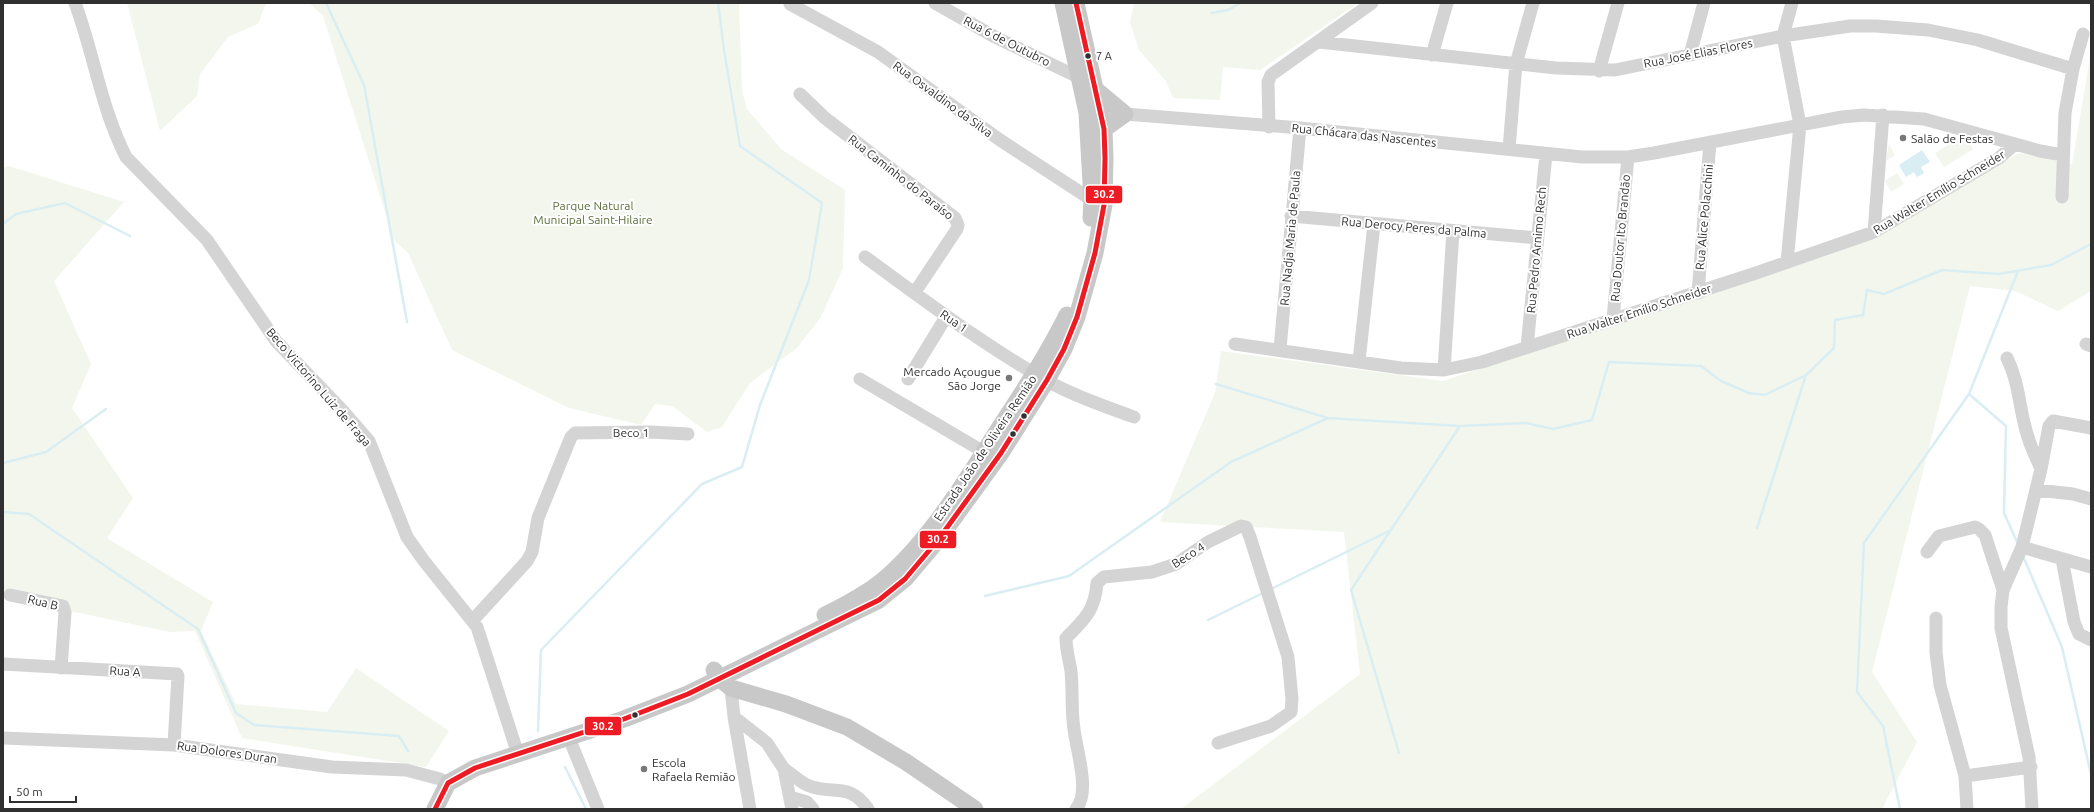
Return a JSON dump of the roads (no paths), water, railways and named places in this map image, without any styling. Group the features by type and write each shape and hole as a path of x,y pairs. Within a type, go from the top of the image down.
{"main road":[{"name":"Estrada João de Oliveira Remião","path":"435,809 444,781 458,764 515,745 551,739 569,738 624,719 722,679 879,600 905,579 938,540 1001,452 1041,376 1068,314 1084,258 1092,200 1087,113 1063,3"},
{"name":"Estrada João de Oliveira Remião","path":"423,809 434,787 444,781 647,699 722,679 871,589 909,554 928,532 984,452 1041,376 1064,350 1077,317 1095,253 1104,205 1104,129 1076,3"},
{"path":"1068,26 1100,112 1092,200"},
{"path":"1095,89 1125,114 1104,129"},
{"path":"722,679 848,727 906,762 975,809"}],"street":[{"name":"Beco Victorino Luiz de Fraga","path":"75,3 100,88 118,140 126,157 207,240 276,341 343,411 369,441 407,537 424,561 478,627 515,745"},
{"name":"Rua 6 de Outubro","path":"935,3 995,37 1080,78"},
{"path":"1269,127 1269,78 1372,3"},
{"path":"1432,54 1447,3"},
{"path":"1509,149 1516,64 1533,3"},
{"path":"1599,71 1618,3"},
{"path":"1690,55 1704,3"},
{"path":"1787,262 1800,125 1783,36 1792,3"},
{"name":"Rua Osvaldino da Silva","path":"790,4 878,52 1000,140 1092,200"},
{"name":"Rua José Elias Flores","path":"1319,42 1516,64 1599,71 1615,70 1783,36 1850,26 1902,27 1978,40 2073,69"},
{"path":"2062,197 2065,113 2073,69 2083,34"},
{"name":"Rua Caminho do Paraíso","path":"800,94 825,118 955,218 958,225 957,229 915,292"},
{"name":"Rua Chácara das Nascentes","path":"1100,112 1269,127 1300,128 1582,157 1628,157 1842,117 1884,115 1924,119 2040,151 2063,154"},
{"path":"1874,232 1884,115"},
{"name":"Rua Nadja Maria de Paula","path":"1280,349 1300,128"},
{"name":"Rua Alice Polacchini","path":"1698,292 1710,142"},
{"name":"Rua Walter Emílio Schneider","path":"1235,344 1280,349 1401,368 1444,370 1482,362 1698,292 1874,232 1999,158 2015,144"},
{"name":"Rua Pedro Arnimo Rech","path":"1527,347 1546,154"},
{"name":"Rua Doutor Ito Brandão","path":"1613,319 1628,157"},
{"name":"Rua Derocy Peres da Palma","path":"1291,216 1537,238"},
{"path":"1359,361 1374,224"},
{"path":"1444,370 1453,231"},
{"name":"Rua 1","path":"865,256 915,292 946,317 1041,376 1091,401 1134,417"},
{"path":"908,379 946,317"},
{"path":"2007,358 2014,372 2018,386 2027,437 2041,469"},
{"path":"860,378 984,452"},
{"path":"2032,809 2031,767 2001,628 2003,590 2022,547 2041,469 2049,426 2053,421 2091,428"},
{"name":"Beco 1","path":"473,620 527,561 532,552 538,518 571,437 575,433 650,432 688,434"},
{"path":"2036,490 2073,494 2091,499"},
{"name":"Beco 4","path":"1076,809 1081,804 1082,789 1079,751 1074,730 1071,671 1066,647 1066,638 1085,620 1092,609 1096,596 1097,583 1104,577 1152,572 1176,564 1208,542 1241,526 1246,527 1250,537 1288,657 1292,699 1291,712 1271,726 1218,743"},
{"path":"1927,552 1939,536 1945,533 1975,527 1979,529 1985,535 2003,590"},
{"path":"2022,547 2091,567"},
{"path":"2062,558 2074,622 2079,634 2091,640"},
{"name":"Rua B","path":"10,595 63,606 65,612 61,668"},
{"path":"1936,618 1936,652 1940,685 1965,776 1967,809"},
{"name":"Rua A","path":"3,664 177,674 174,745"},
{"path":"722,679 734,717 750,809"},
{"path":"734,717 767,743 784,769 791,803 808,802 814,809"},
{"name":"Rua Dolores Duran","path":"3,738 174,745 332,767 406,770 444,781"},
{"path":"569,738 598,809"},
{"path":"1965,776 2031,767"},
{"path":"784,769 807,785 820,789 850,792 861,799 868,809"}],"waterway":[{"path":"326,3 364,85 407,322"},
{"path":"538,731 541,650 702,484 742,467 760,405 809,280 822,203 740,146 724,50 718,3"},
{"path":"1212,13 1228,10 1241,3"},
{"path":"3,224 16,214 65,203 130,236"},
{"path":"1216,384 1328,418 1460,426 1526,423 1553,429 1592,420 1609,362 1701,366 1721,381 1749,393 1765,395 1806,375 1834,348 1835,320 1863,315 1867,290 1884,294 1942,270 1999,274 2051,265 2091,244"},
{"path":"1900,809 1883,726 1857,692 1864,543 1969,394 2018,271"},
{"path":"1757,528 1806,375"},
{"path":"1969,394 2006,426 2004,513 2018,544"},
{"path":"3,463 46,452 106,409"},
{"path":"985,596 1069,576 1231,462 1328,418"},
{"path":"1399,753 1351,590 1460,426"},
{"path":"3,512 29,514 198,629 236,713 254,725 399,736 408,751"},
{"path":"1271,589 1389,531"},
{"path":"2023,556 2062,647 2091,774"},
{"path":"1208,620 1263,593"},
{"path":"565,767 586,809"}],"place":[{"name":"7 A","path":"1088,56"},
{"name":"Salão de Festas","path":"1903,138"},
{"name":"Mercado Açougue São Jorge","path":"1009,378"},
{"name":"Escola Rafaela Remião","path":"644,769"}],"park label":[{"name":"Parque Natural Municipal Saint-Hilaire","path":"593,212"}]}
